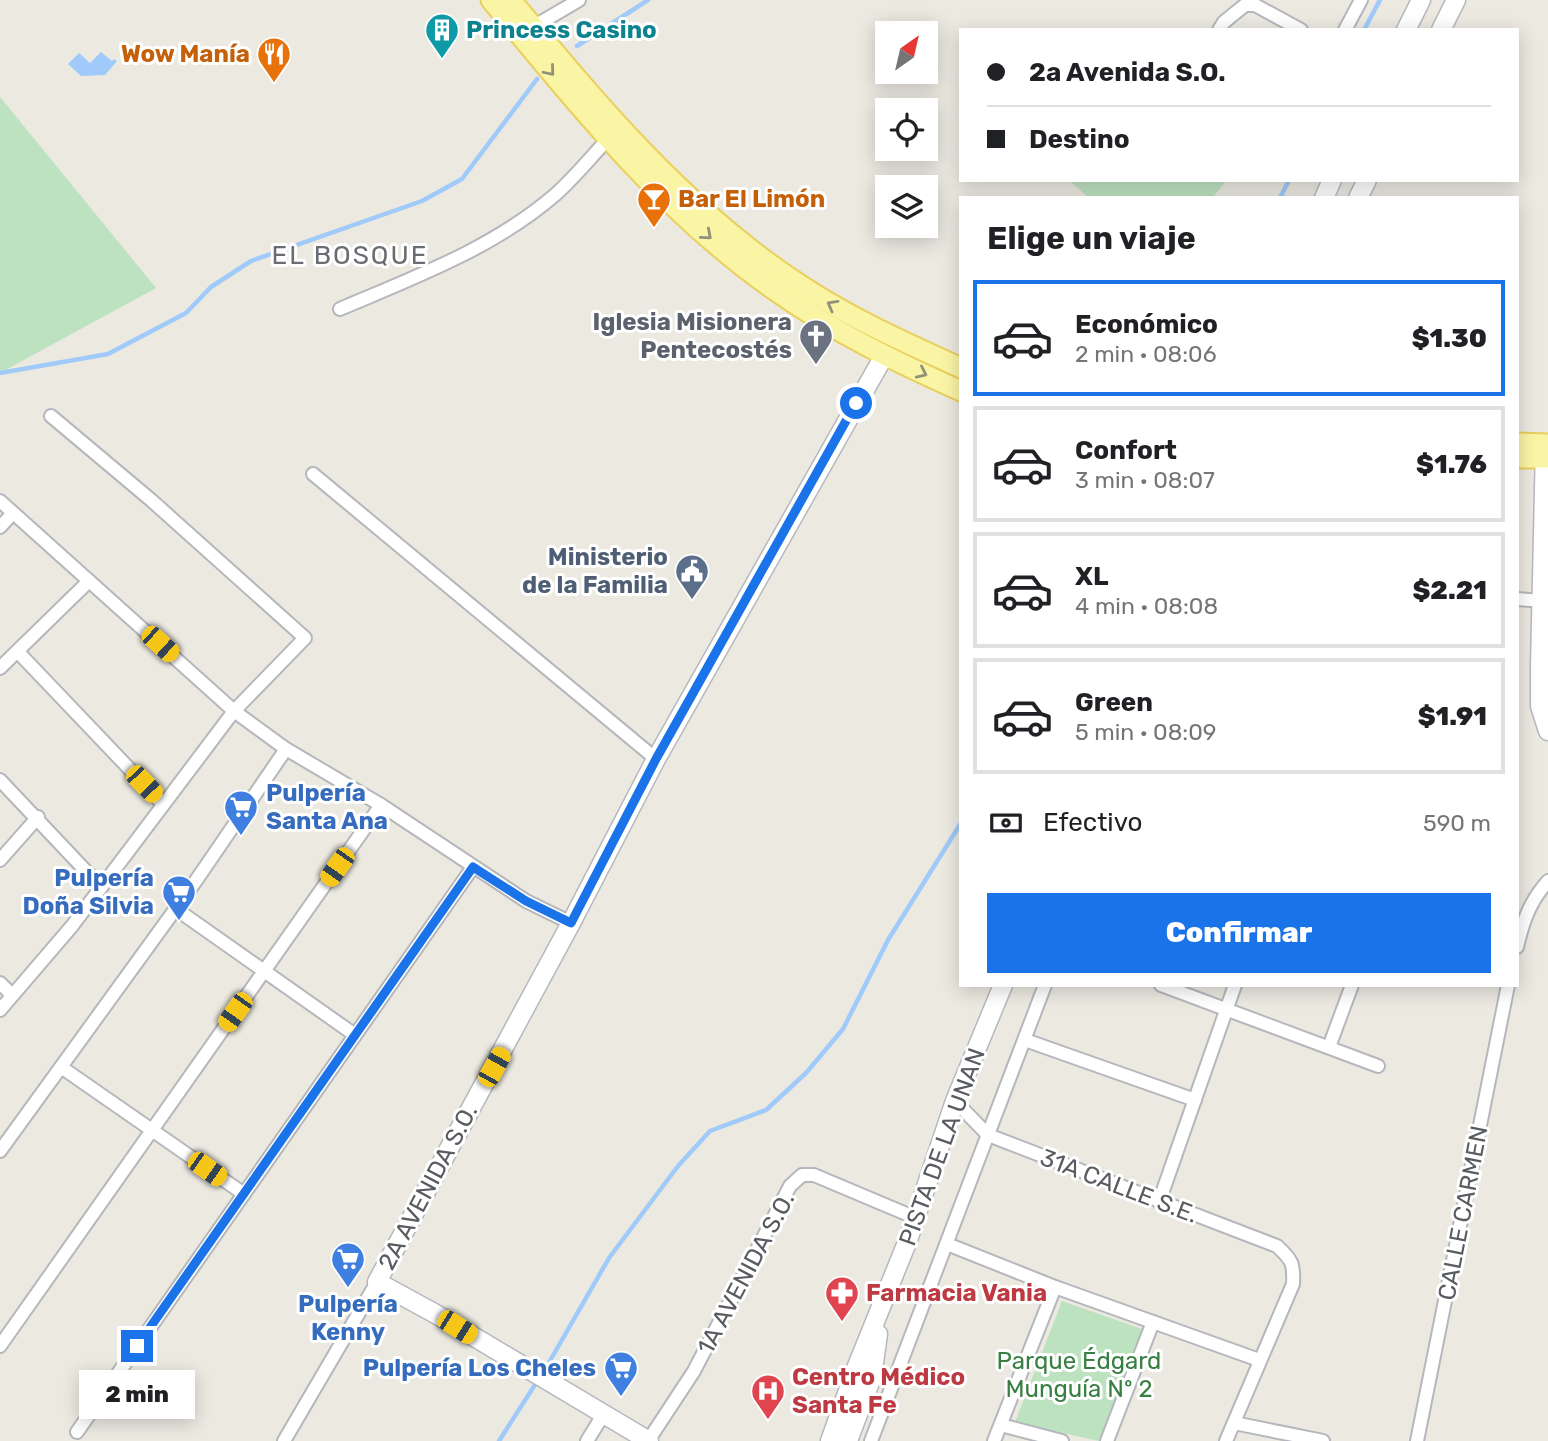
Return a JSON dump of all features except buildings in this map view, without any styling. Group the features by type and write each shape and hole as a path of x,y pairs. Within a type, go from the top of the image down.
{"main road":[{"path":"491,0 608,139 683,214 748,270 808,312 884,356 959,390"},
{"path":"511,0 650,160 747,247 826,302 892,337 959,367"},
{"path":"1519,444 1547,451"},
{"path":"1519,458 1547,451"}],"street":[{"path":"533,27 579,0"},
{"path":"1346,28 1361,0"},
{"path":"1407,28 1421,0"},
{"path":"1442,28 1456,0"},
{"path":"1220,28 1245,5 1255,5 1297,28"},
{"path":"340,309 451,261 500,234 557,193 608,139"},
{"name":"2A AVENIDA S.O.","path":"377,1282 571,923 656,759 884,356"},
{"path":"0,1010 72,926 162,803 234,711 305,638 151,500 51,416"},
{"path":"1547,451 1540,706 1548,732"},
{"path":"313,474 656,759"},
{"path":"0,501 234,711 286,749 381,805 526,901 571,923"},
{"path":"0,527 13,513"},
{"path":"0,668 89,581"},
{"path":"1519,599 1542,601"},
{"path":"18,652 162,803"},
{"path":"0,1151 176,909 286,749"},
{"path":"0,780 38,817 101,887"},
{"path":"0,1346 381,805"},
{"path":"0,860 38,817"},
{"path":"77,1432 473,867"},
{"path":"1519,940 1527,912 1548,881"},
{"path":"176,909 355,1035"},
{"path":"0,983 12,995"},
{"name":"PISTA DE LA UNAN","path":"830,1441 916,1218 955,1101 1002,987"},
{"path":"872,1441 1044,987"},
{"path":"1166,987 1378,1066"},
{"path":"1159,1202 1234,987"},
{"path":"1329,1048 1351,987"},
{"name":"CALLE CARMEN","path":"1416,1441 1508,987"},
{"path":"1024,1040 1195,1100"},
{"path":"61,1068 243,1194"},
{"name":"31A CALLE S.E.","path":"955,1101 988,1135 1277,1246 1290,1259 1294,1268 1293,1284 1259,1360"},
{"name":"1A AVENIDA S.O.","path":"649,1441 694,1371 790,1186 802,1175 814,1175 916,1218"},
{"path":"947,1244 1055,1287 1259,1360 1226,1441"},
{"path":"284,1441 377,1282 649,1441"},
{"path":"994,1441 1055,1287"},
{"name":"PISTA DE LA UNAN","path":"848,1441 872,1377 881,1310"},
{"path":"1107,1441 1153,1322"},
{"path":"587,1441 603,1415"},
{"path":"1234,1423 1296,1438 1323,1441"},
{"path":"1001,1425 1062,1441"}],"green space":[{"path":"0,97 156,288 0,373"},
{"path":"1071,182 1225,182 1214,196 1087,196"},
{"name":"Parque Édgard Munguía Nº 2","path":"1062,1301 1142,1329 1099,1441 1015,1422"}],"water":[{"path":"101,52 112,61 117,61 105,75 81,76 68,64 79,53 90,63"}],"waterway":[{"path":"577,46 648,0"},
{"path":"1365,28 1380,0"},
{"path":"0,373 108,354 186,313 211,287 251,261 422,201 462,179 537,79"},
{"path":"1281,196 1288,182"},
{"path":"543,1373 609,1258 678,1166 710,1131 766,1110 806,1073 843,1029 888,940 959,826"},
{"path":"499,1441 538,1380"}],"place":[{"name":"Princess Casino","path":"442,60"},
{"name":"Wow Manía","path":"274,84"},
{"name":"Bar El Limón","path":"654,229"},
{"name":"Iglesia Misionera Pentecostés","path":"816,366"},
{"name":"Ministerio de la Familia","path":"692,601"},
{"name":"Pulpería Santa Ana","path":"241,837"},
{"name":"Pulpería Doña Silvia","path":"179,922"},
{"name":"Pulpería Kenny","path":"348,1289"},
{"name":"Farmacia Vania","path":"842,1323"},
{"name":"Pulpería Los Cheles","path":"621,1398"},
{"name":"Centro Médico Santa Fe","path":"768,1421"}],"district":[{"name":"EL BOSQUE","path":"350,255"}],"route":[{"path":"137,1346 473,867 526,901 571,923 656,759 856,403"}]}
